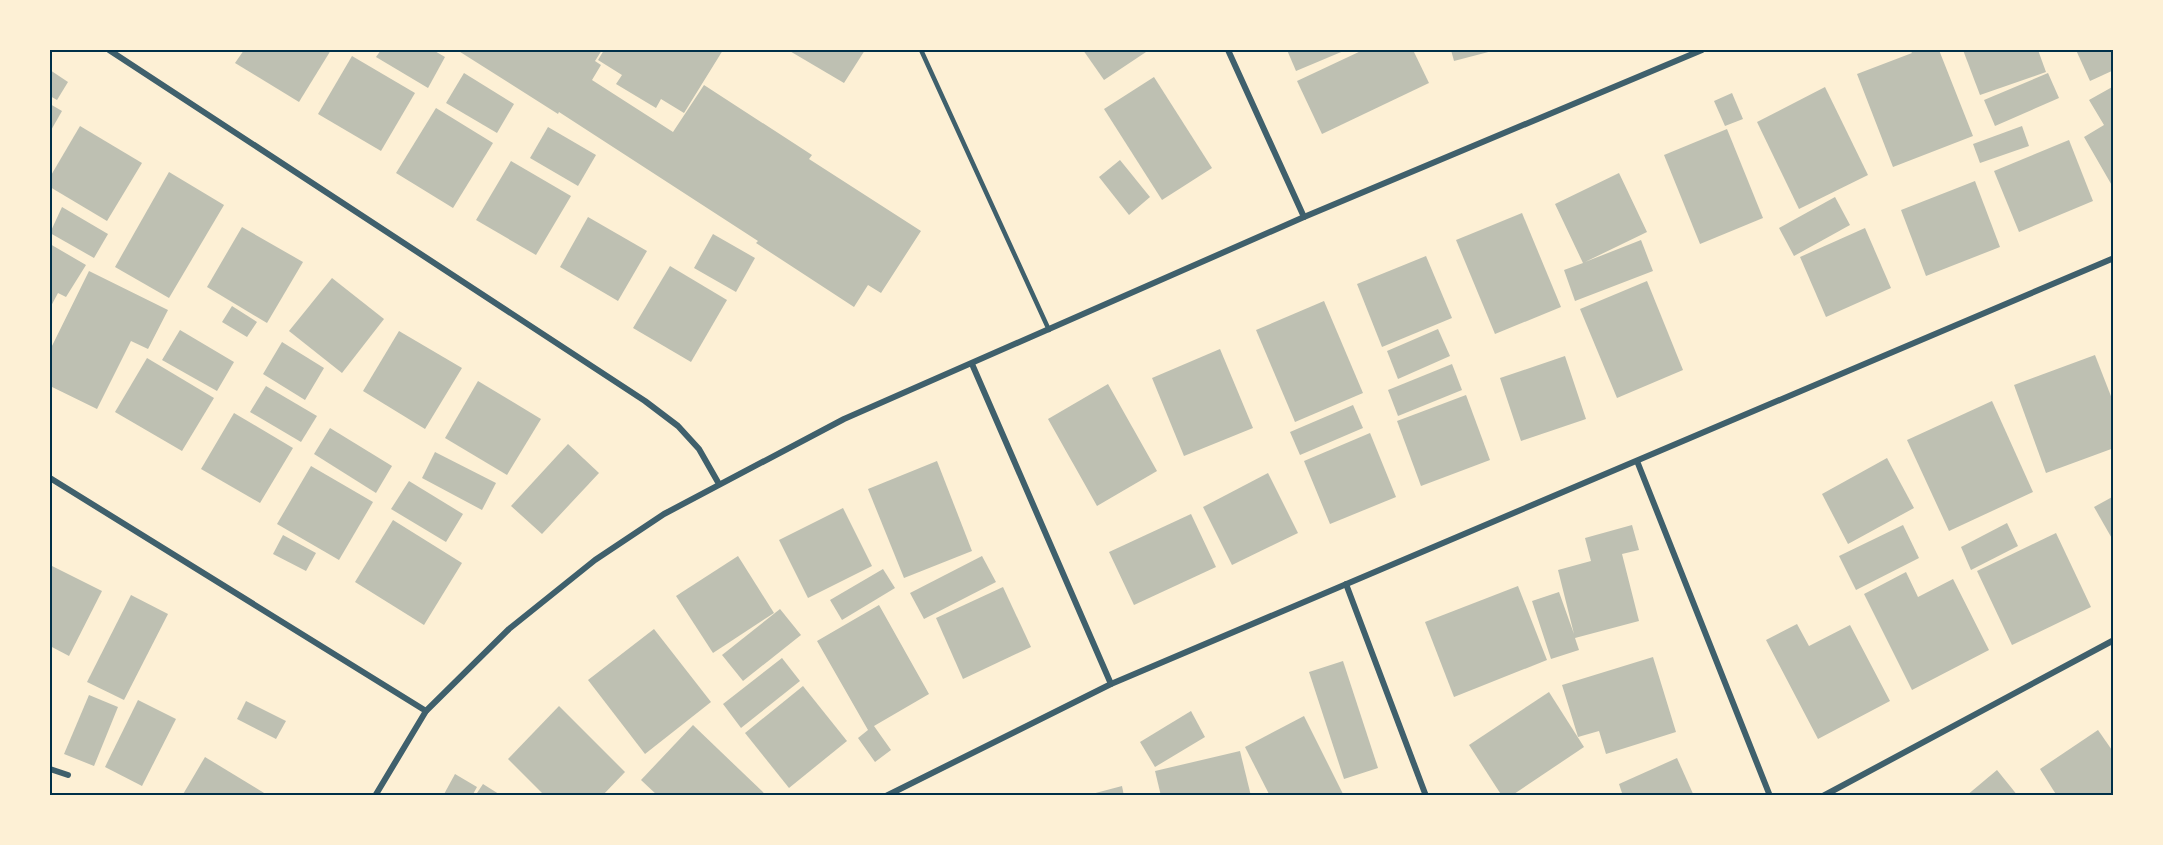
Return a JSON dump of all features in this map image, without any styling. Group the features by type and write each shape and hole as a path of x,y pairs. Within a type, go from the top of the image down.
{"street":[{"path":"109,50 645,401 678,426 699,449 719,484"},
{"path":"1228,50 1304,217"},
{"path":"375,795 426,711 509,629 596,560 664,514 844,419 1304,217 1702,50"},
{"path":"886,795 1111,684 2114,258"},
{"path":"972,364 1111,684"},
{"path":"1637,461 1770,795"},
{"path":"50,478 426,711"},
{"path":"1346,584 1426,795"},
{"path":"1823,795 2114,640"},
{"path":"50,769 68,775"}],"lane":[{"path":"921,50 1049,330"}],"building":[{"path":"244,50 331,50 299,102 235,63"},
{"path":"381,50 433,50 445,57 428,88 376,57"},
{"path":"457,50 602,50 595,61 601,65 592,80 673,132 704,85 812,155 809,159 921,231 881,293 868,285 854,307 756,243 758,241 559,112 558,114"},
{"path":"604,50 723,50 684,113 661,99 656,108 616,84 622,75 598,60"},
{"path":"788,50 865,50 844,83"},
{"path":"1083,50 1149,50 1104,80"},
{"path":"1287,50 1346,50 1296,71"},
{"path":"1363,50 1413,50 1429,83 1322,134 1297,81"},
{"path":"1451,50 1496,50 1454,61"},
{"path":"1910,50 1939,50 1973,136 1893,167 1857,74 1912,53"},
{"path":"1963,50 2038,50 2046,72 1980,95"},
{"path":"2076,50 2114,50 2114,70 2090,81"},
{"path":"352,56 415,93 381,151 318,114"},
{"path":"50,70 68,82 57,100 50,96"},
{"path":"464,73 514,104 497,133 446,103"},
{"path":"2048,73 2059,98 1995,126 1984,100"},
{"path":"1154,77 1212,168 1162,200 1104,109"},
{"path":"2114,86 2114,189 2084,137 2104,125 2089,100"},
{"path":"1825,87 1868,175 1799,209 1757,122"},
{"path":"1732,93 1743,119 1725,126 1714,101"},
{"path":"50,104 62,111 50,132"},
{"path":"436,108 493,143 453,208 396,173"},
{"path":"80,126 142,163 107,221 50,187 50,177"},
{"path":"2022,126 2029,146 1980,163 1973,144"},
{"path":"548,127 596,155 578,186 530,158"},
{"path":"1727,129 1763,218 1700,244 1664,155"},
{"path":"2069,140 2093,201 2019,232 1994,171"},
{"path":"1120,160 1150,197 1129,215 1099,177"},
{"path":"511,161 571,196 536,255 476,220"},
{"path":"169,172 224,205 169,298 115,267"},
{"path":"1619,173 1647,232 1585,262 1641,240 1653,271 1575,301 1564,270 1583,263 1555,204"},
{"path":"1975,181 2000,247 1926,276 1901,210"},
{"path":"1835,197 1850,225 1794,256 1779,228"},
{"path":"62,207 108,234 94,258 50,233"},
{"path":"1522,213 1561,307 1495,334 1456,240"},
{"path":"588,217 647,251 618,301 560,267"},
{"path":"242,227 303,262 267,323 207,287"},
{"path":"1865,228 1891,288 1826,317 1800,257"},
{"path":"713,234 755,258 736,292 694,268"},
{"path":"50,244 86,265 66,297 58,293 50,308"},
{"path":"1426,256 1452,318 1382,347 1357,284"},
{"path":"670,266 727,300 691,362 633,328"},
{"path":"89,271 168,310 148,349 131,341 97,409 50,386 50,350"},
{"path":"332,278 384,319 342,373 289,331"},
{"path":"1647,281 1683,370 1617,398 1580,309"},
{"path":"1324,301 1363,393 1295,422 1256,330"},
{"path":"232,306 257,322 247,337 222,322"},
{"path":"1438,329 1450,356 1398,379 1387,351"},
{"path":"180,330 234,362 217,391 162,360"},
{"path":"399,331 462,368 425,429 363,391"},
{"path":"282,342 324,368 305,400 263,374"},
{"path":"1220,349 1253,428 1184,456 1152,378"},
{"path":"2095,355 2114,404 2114,448 2046,473 2014,385"},
{"path":"1565,356 1586,419 1521,441 1500,378"},
{"path":"147,358 214,398 182,451 115,412"},
{"path":"1452,364 1462,390 1398,416 1388,390"},
{"path":"478,381 541,419 507,475 445,438"},
{"path":"1108,384 1157,471 1097,506 1048,419"},
{"path":"266,386 317,416 301,442 250,412"},
{"path":"1466,395 1490,460 1421,486 1397,421"},
{"path":"1992,401 2033,492 1949,531 1907,440"},
{"path":"1353,405 1363,428 1300,455 1290,432"},
{"path":"234,413 293,448 260,503 201,469"},
{"path":"330,428 392,466 376,493 314,454"},
{"path":"1370,433 1396,497 1330,524 1304,461"},
{"path":"568,444 599,473 542,534 511,506"},
{"path":"435,452 496,483 482,510 422,478"},
{"path":"1887,458 1914,508 1848,544 1822,494"},
{"path":"937,461 972,551 904,578 868,489"},
{"path":"311,466 373,502 339,560 277,524"},
{"path":"1268,473 1298,533 1232,565 1203,507"},
{"path":"409,481 463,514 446,542 391,509"},
{"path":"2114,496 2114,542 2094,507"},
{"path":"843,508 872,566 808,598 779,540"},
{"path":"1191,514 1216,567 1134,605 1109,552"},
{"path":"393,520 462,563 424,625 355,582"},
{"path":"2007,523 2018,546 1971,570 1961,547"},
{"path":"1632,525 1639,550 1622,554 1639,621 1575,638 1579,650 1551,659 1532,601 1559,592 1574,634 1558,570 1591,561 1585,538"},
{"path":"1903,525 1919,558 1856,590 1839,556"},
{"path":"2056,533 2091,607 2012,645 1977,571"},
{"path":"283,535 316,553 306,571 273,554"},
{"path":"738,556 774,613 713,653 676,596"},
{"path":"982,556 996,582 924,619 910,593"},
{"path":"50,565 102,591 69,656 50,646"},
{"path":"883,569 895,588 842,620 830,600"},
{"path":"1906,572 1918,597 1953,579 1989,650 1912,690 1864,594"},
{"path":"1518,586 1547,660 1454,697 1425,622"},
{"path":"1003,587 1031,647 963,679 936,618"},
{"path":"131,595 168,614 124,700 87,682"},
{"path":"879,605 929,694 874,726 891,750 875,762 858,738 868,730 817,641"},
{"path":"780,609 801,635 743,681 722,655"},
{"path":"1797,624 1809,646 1850,625 1890,701 1818,739 1766,640"},
{"path":"654,629 711,702 645,754 588,680"},
{"path":"1653,657 1676,732 1606,754 1599,731 1578,737 1562,685"},
{"path":"782,658 800,681 741,728 723,704"},
{"path":"1343,661 1378,768 1344,779 1309,672"},
{"path":"803,686 847,741 789,788 745,733"},
{"path":"1549,692 1584,747 1511,796 1502,796 1469,745"},
{"path":"89,695 118,707 94,766 64,754"},
{"path":"138,700 176,719 142,786 105,767"},
{"path":"246,701 286,721 276,739 237,719"},
{"path":"559,706 625,772 602,796 545,796 508,759"},
{"path":"1191,711 1205,737 1155,767 1140,742"},
{"path":"1304,716 1344,796 1270,796 1245,747"},
{"path":"693,725 767,796 658,796 641,780"},
{"path":"2098,730 2114,753 2114,796 2057,796 2040,769"},
{"path":"1240,751 1251,796 1161,796 1155,771"},
{"path":"205,757 269,796 182,796"},
{"path":"1677,758 1694,796 1623,796 1619,784"},
{"path":"1997,770 2018,796 1966,796"},
{"path":"455,774 477,787 472,796 443,796"},
{"path":"483,784 502,796 475,796"},
{"path":"1122,786 1124,796 1088,796 1088,795"}]}
